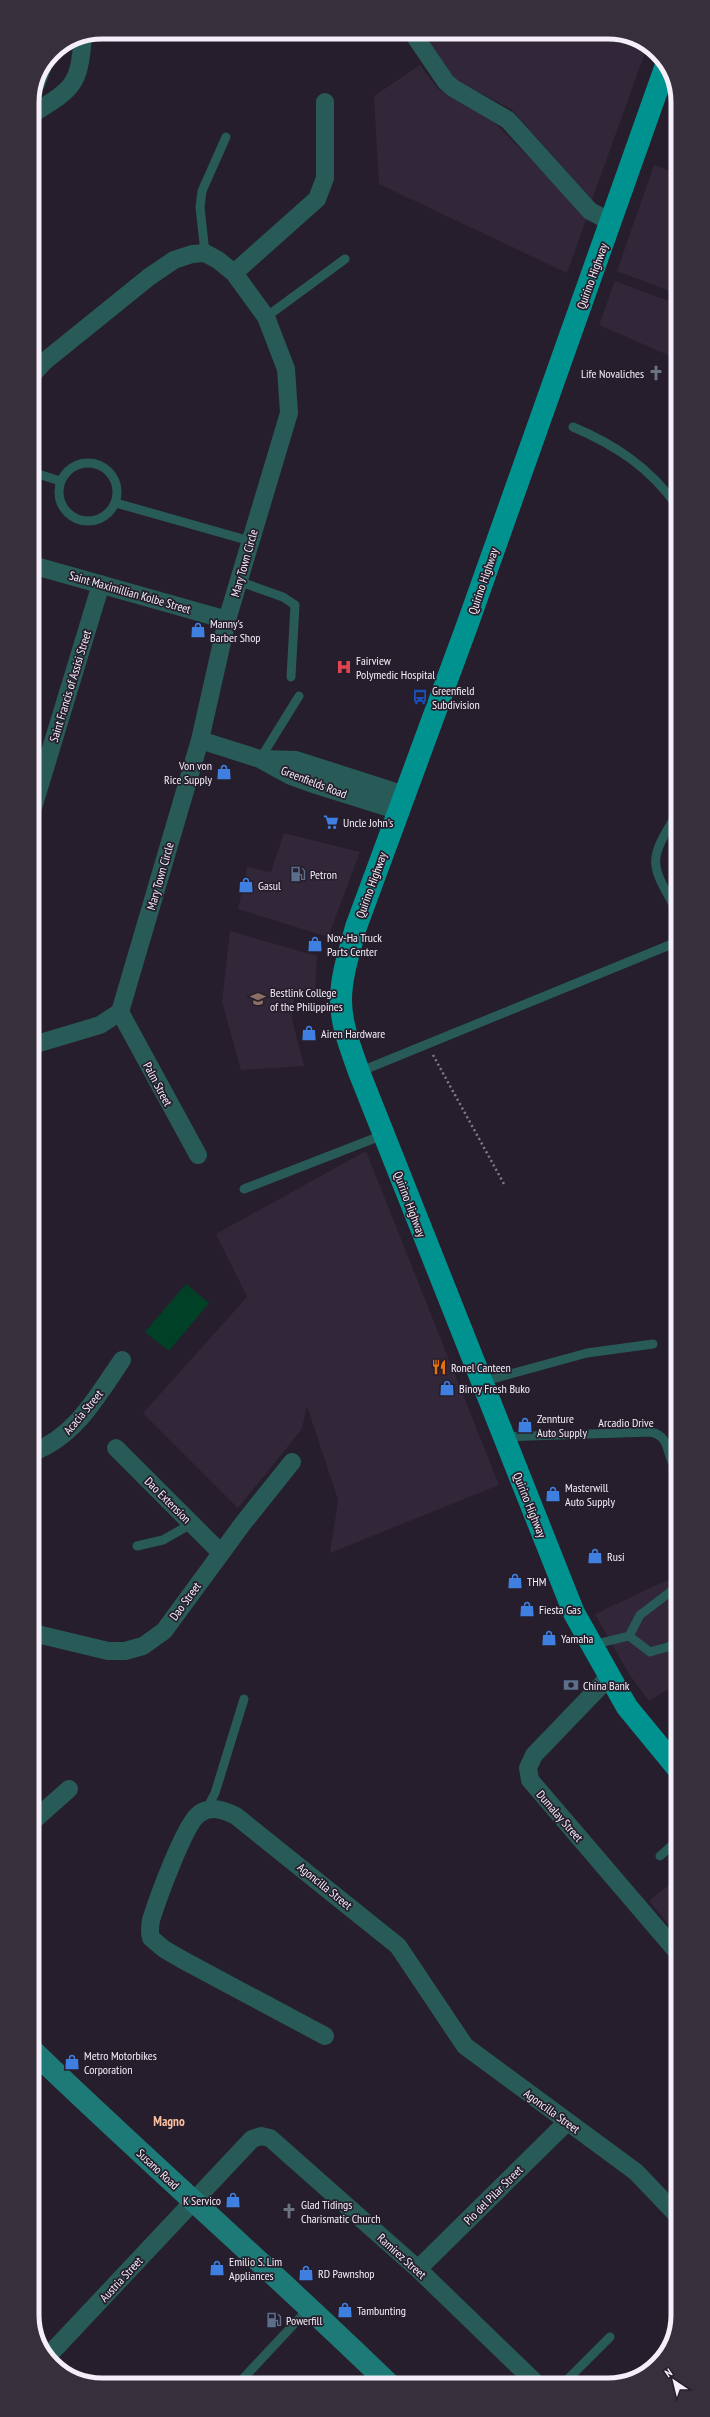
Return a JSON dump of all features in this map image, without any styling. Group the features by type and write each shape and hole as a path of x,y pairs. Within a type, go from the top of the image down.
{"main road":[{"name":"Quirino Highway","path":"664,72 402,803 356,927 344,974 341,1000 346,1036 359,1072 502,1437 574,1613 627,1707 671,1760"},
{"name":"Susano Road","path":"39,2057 192,2201 310,2307 383,2378"}],"street":[{"path":"417,39 446,82 453,88 508,120 590,211 611,222"},
{"path":"39,109 70,89 80,66 82,43"},
{"path":"234,272 317,199 325,178 325,102"},
{"path":"39,367 149,277 174,260 192,254 206,254"},
{"name":"Mary Town Circle","path":"120,1012 200,740 227,620 238,581 290,413 286,369 266,317 234,272 218,260 206,254"},
{"name":"Saint Maximillian Kolbe Street","path":"39,567 227,620"},
{"name":"Saint Francis of Assisi Street","path":"39,788 101,584"},
{"name":"Greenfields Road","path":"200,740 260,759 291,776 402,803"},
{"path":"39,1043 100,1026 120,1012"},
{"name":"Palm Street","path":"120,1012 198,1155"},
{"name":"Acacia Street","path":"39,1450 45,1448 64,1435 89,1408 122,1360"},
{"name":"Dao Extension","path":"116,1448 221,1553"},
{"name":"Dao Street","path":"39,1634 108,1651 125,1651 143,1646 164,1630 221,1553 292,1462"},
{"name":"Dumalay Street","path":"609,1677 534,1755 528,1768 530,1780 671,1945"},
{"path":"39,1816 69,1789"},
{"path":"206,1810 199,1814 190,1825 151,1920 151,1938 156,1944 176,1956 325,2036"},
{"name":"Agoncilla Street","path":"206,1810 226,1811 236,1816 398,1946 465,2046 636,2172 671,2209"},
{"name":"Pio del Pilar Street","path":"418,2269 567,2122"},
{"name":"Ramirez Street","path":"192,2201 252,2139 261,2136 270,2138 418,2269 531,2378"},
{"name":"Austria Street","path":"52,2352 192,2201"}],"lane":[{"path":"206,254 200,207 202,191 226,137"},
{"path":"266,317 345,259"},
{"path":"573,426 620,449 638,463 671,498"},
{"path":"90,462 107,468 117,484 116,503 104,517 86,522 68,516 58,500 60,481 72,466 90,462"},
{"path":"39,474 60,481"},
{"path":"116,503 250,541"},
{"path":"238,581 283,597 294,605 291,677"},
{"path":"260,759 300,696"},
{"path":"671,823 658,844 654,865 657,876 671,900"},
{"path":"359,1072 671,944"},
{"path":"244,1189 383,1134"},
{"path":"481,1382 587,1353 653,1344"},
{"name":"Arcadio Drive","path":"502,1437 651,1432 660,1434 665,1439 671,1457"},
{"path":"137,1546 163,1540 192,1524"},
{"path":"592,1645 629,1636 640,1615 671,1591"},
{"path":"629,1636 650,1652 671,1646"},
{"path":"206,1810 215,1793 244,1699"},
{"path":"660,1856 671,1846"},
{"path":"243,2378 310,2307"},
{"path":"569,2378 610,2337"}],"path":[{"path":"427,1044 504,1184"}],"shaded area":[{"path":"423,39 612,39 632,44 645,52 592,200 511,109 446,75"},
{"path":"420,65 438,89 494,122 587,217 567,273 379,184 374,96"},
{"path":"654,165 671,171 671,292 617,271"},
{"path":"615,281 671,302 671,356 599,325"},
{"path":"284,833 360,852 328,937 238,909 247,867 271,872"},
{"name":"Bestlink College of the Philippines","path":"230,931 317,956 315,996 294,996 292,1019 304,1066 241,1070 222,1002"},
{"path":"366,1151 499,1485 330,1553 338,1500 307,1406 302,1429 238,1508 143,1413 247,1297 216,1234"},
{"path":"671,1578 671,1687 649,1701 629,1674 595,1614"},
{"path":"671,1883 671,1928 649,1901"}],"green space":[{"path":"186,1284 209,1303 169,1351 145,1332"}],"place":[{"name":"Life Novaliches","path":"656,373"},
{"name":"Manny's Barber Shop","path":"198,630"},
{"name":"Fairview Polymedic Hospital","path":"344,667"},
{"name":"Greenfield Subdivision","path":"420,697"},
{"name":"Von von Rice Supply","path":"224,772"},
{"name":"Uncle John's","path":"331,822"},
{"name":"Petron","path":"298,874"},
{"name":"Gasul","path":"246,885"},
{"name":"Nov-Ha Truck Parts Center","path":"315,944"},
{"name":"Bestlink College of the Philippines","path":"258,999"},
{"name":"Airen Hardware","path":"309,1033"},
{"name":"Ronel Canteen","path":"439,1367"},
{"name":"Binoy Fresh Buko","path":"447,1388"},
{"name":"Zennture Auto Supply","path":"525,1425"},
{"name":"Masterwill Auto Supply","path":"553,1494"},
{"name":"Rusi","path":"595,1556"},
{"name":"THM","path":"515,1581"},
{"name":"Fiesta Gas","path":"527,1609"},
{"name":"Yamaha","path":"549,1638"},
{"name":"China Bank","path":"571,1685"},
{"name":"Metro Motorbikes Corporation","path":"72,2062"},
{"name":"K Servico","path":"233,2200"},
{"name":"Glad Tidings Charismatic Church","path":"289,2211"},
{"name":"Emilio S. Lim Appliances","path":"217,2268"},
{"name":"RD Pawnshop","path":"306,2273"},
{"name":"Tambunting","path":"345,2310"},
{"name":"Powerfill","path":"274,2320"}],"district":[{"name":"Magno","path":"169,2121"}]}
